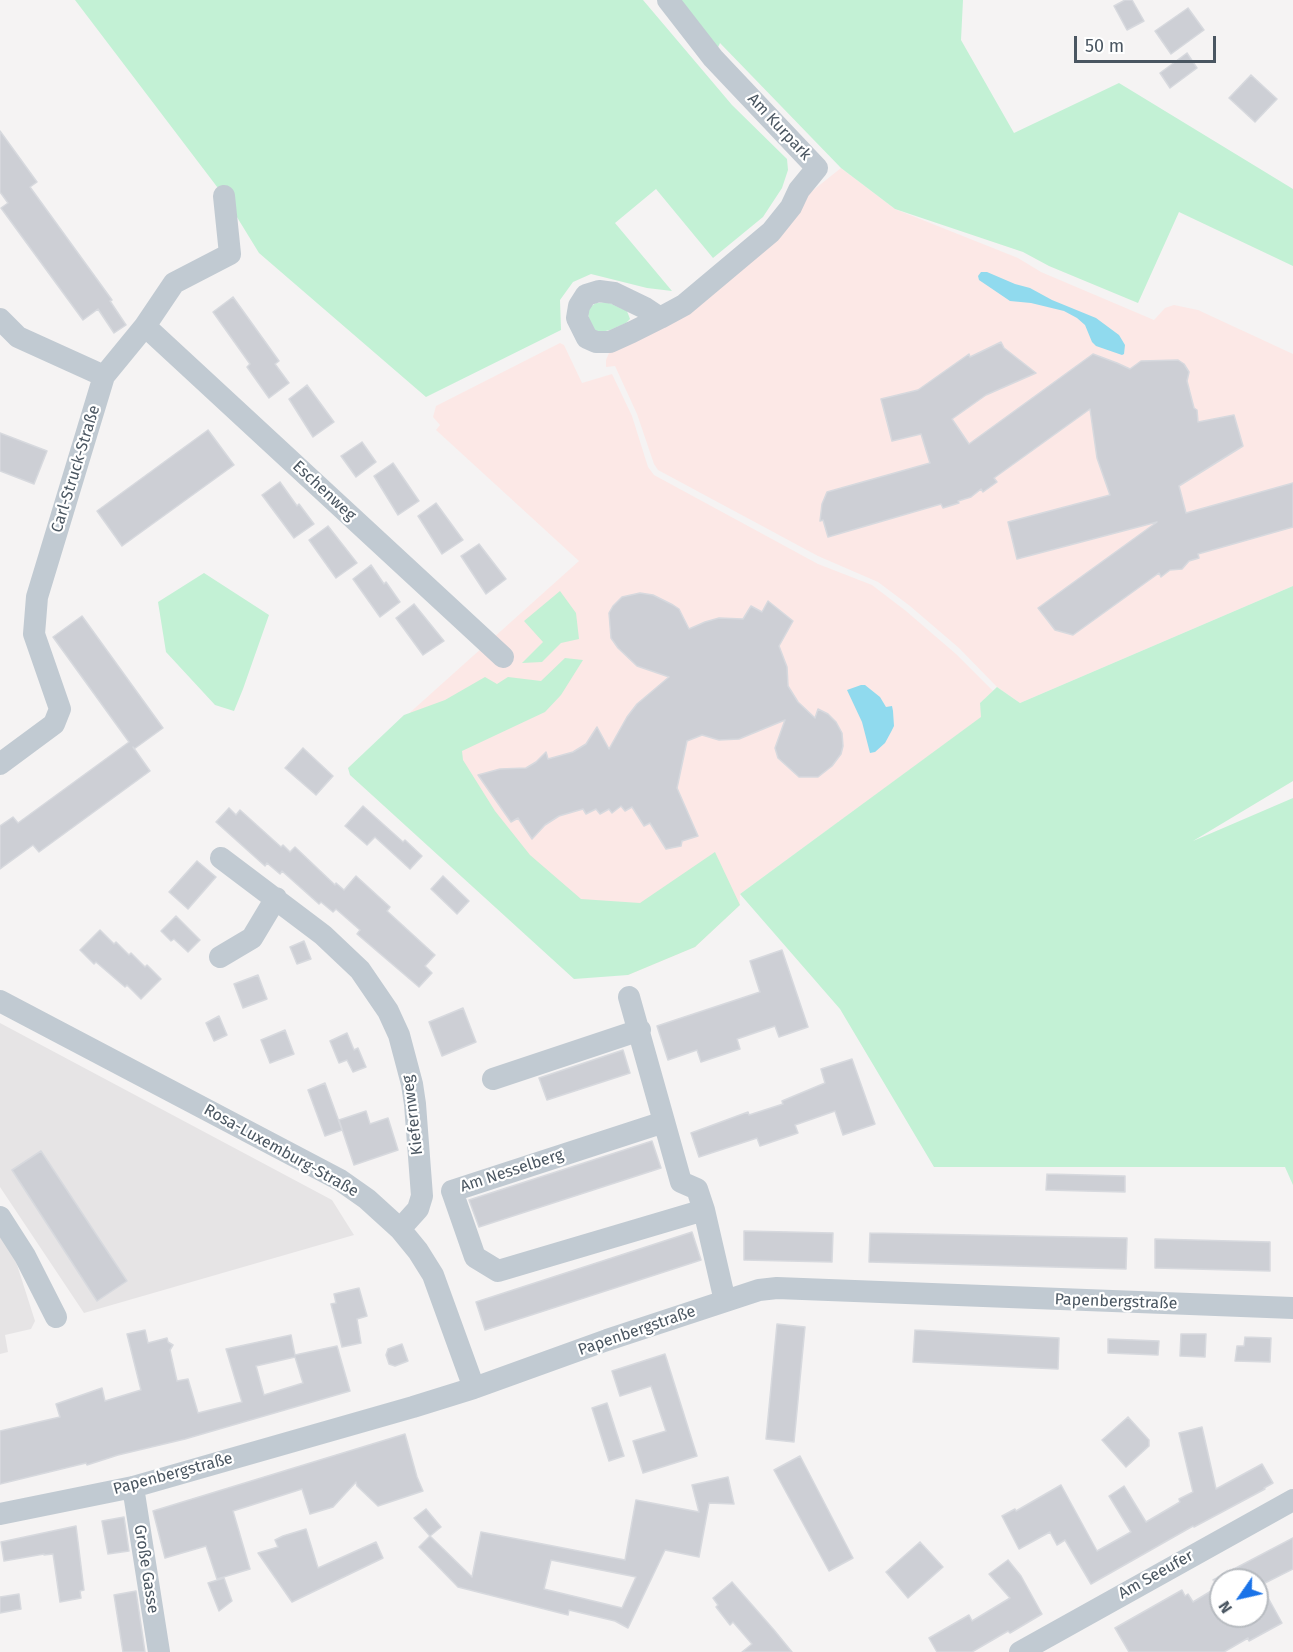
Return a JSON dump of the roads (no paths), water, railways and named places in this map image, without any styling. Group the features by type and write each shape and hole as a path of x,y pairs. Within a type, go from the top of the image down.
{"street":[{"name":"Am Kurpark","path":"660,318 684,305 771,232 817,168 713,58 668,0"},
{"name":"Carl-Struck-Straße","path":"0,764 54,724 60,709 34,634 37,597 104,376 145,326 174,283 230,254 224,196"},
{"path":"0,319 18,337 104,376"},
{"name":"Eschenweg","path":"145,326 503,657"},
{"name":"Kiefernweg","path":"221,858 323,935 360,970 388,1011 399,1035 415,1104 422,1196 418,1209 400,1229"},
{"path":"220,957 252,938 276,898"},
{"path":"629,997 681,1182 697,1189 704,1210 725,1301"},
{"name":"Rosa-Luxemburg-Straße","path":"0,1001 340,1180 367,1199 400,1229 418,1251 433,1275 474,1388"},
{"path":"493,1079 640,1030"},
{"name":"Am Nesselberg","path":"664,1122 452,1191 475,1257 498,1271 704,1210"},
{"path":"0,1217 25,1256 56,1317"},
{"name":"Papenbergstraße","path":"0,1514 133,1486 474,1388 759,1290 777,1288 1293,1308"},
{"name":"Große Gasse","path":"133,1486 159,1652"},
{"name":"Am Seeufer","path":"1020,1652 1293,1500"}],"water":[{"path":"981,272 987,272 1030,288 1052,300 1096,318 1119,335 1125,345 1124,354 1096,346 1085,325 1064,311 1031,303 1010,301 979,280 978,276"},
{"path":"865,685 880,697 886,707 892,706 893,711 894,726 885,743 875,752 870,753 862,722 847,690"}]}
